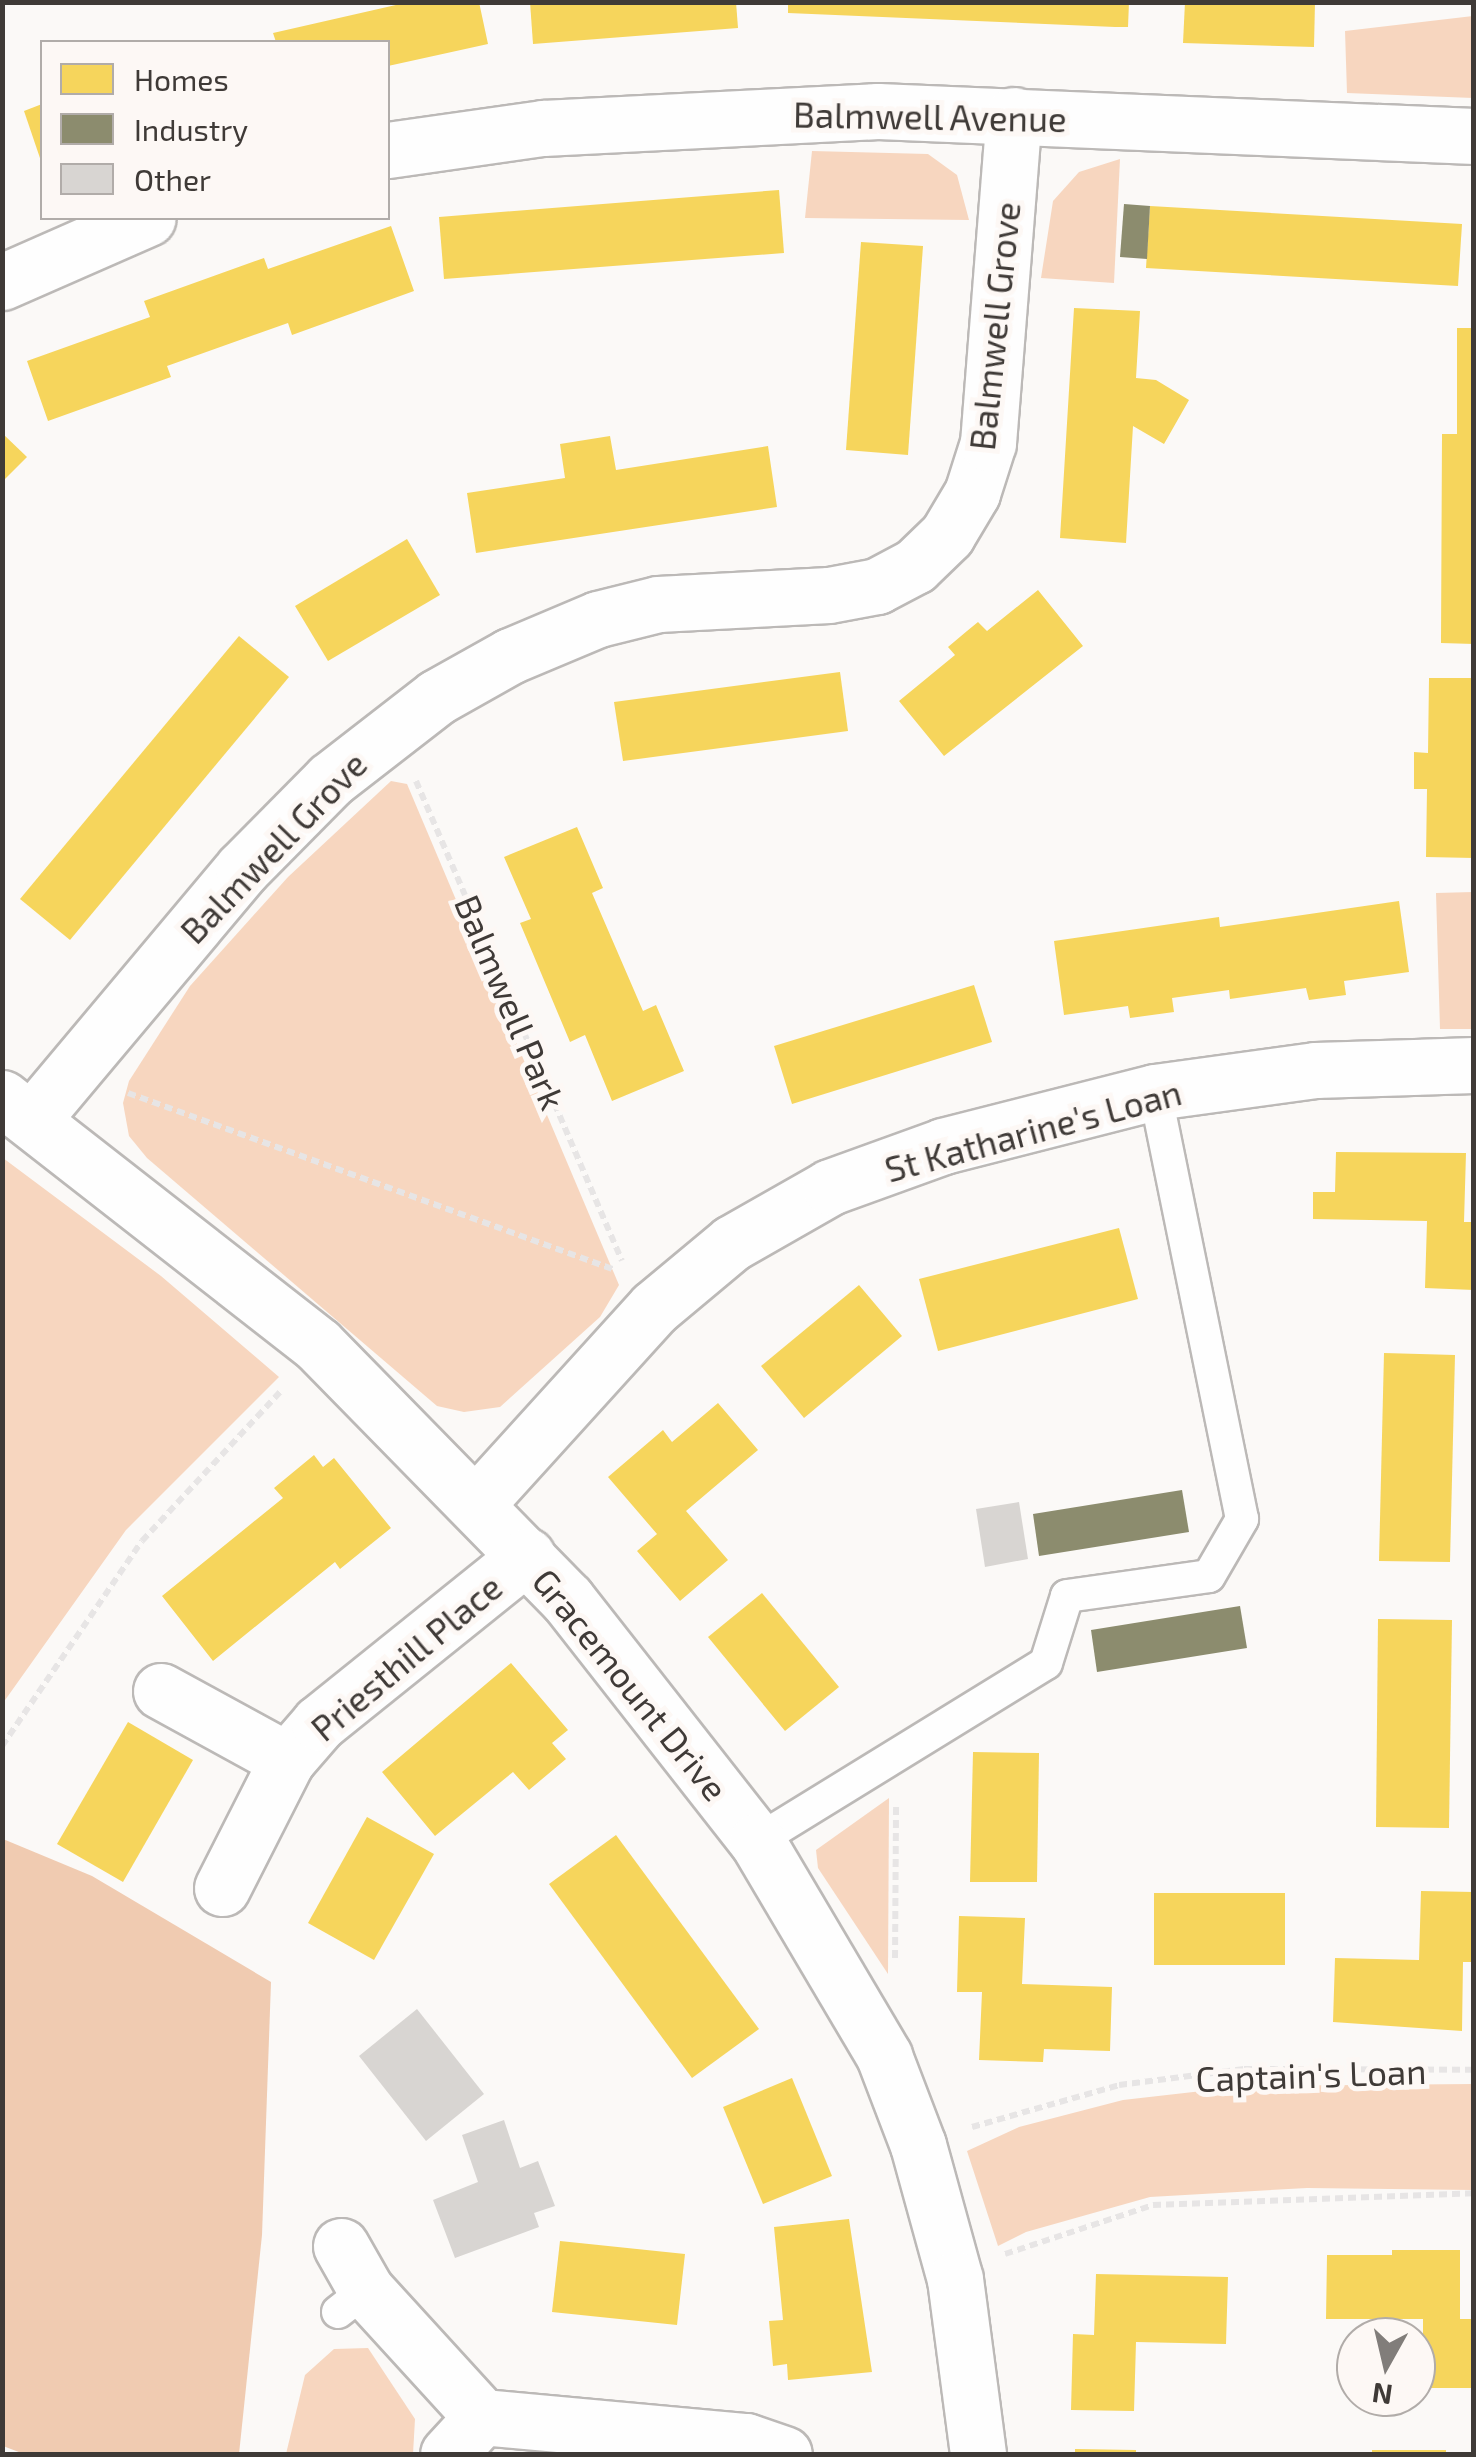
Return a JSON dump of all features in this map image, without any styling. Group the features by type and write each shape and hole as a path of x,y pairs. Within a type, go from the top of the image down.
{"street":[{"name":"Balmwell Avenue","path":"390,150 543,128 704,116 1014,115 1474,136"},
{"name":"Balmwell Grove","path":"18,1108 77,1062 243,868 330,780 393,728 510,656 598,619 658,604 829,596 877,586 936,545 972,493 988,443 1014,115"},
{"path":"2,282 143,220"},
{"name":"St Katharine's Loan","path":"478,1502 654,1308 732,1243 830,1187 943,1146 1155,1092 1315,1070 1474,1065"},
{"name":"Gracemount Drive","path":"18,1108 318,1345 478,1502 756,1841 884,2056 918,2145 955,2279 978,2454"},
{"name":"Priesthill Place","path":"222,1888 287,1760 319,1723 526,1556"},
{"name":"Priesthill Place","path":"161,1690 287,1760"},
{"path":"349,2283 465,2436 746,2441 784,2454"}],"lane":[{"path":"756,1841 1046,1663 1067,1596 1209,1576 1242,1518 1155,1092"}],"path":[{"name":"Balmwell Park","path":"77,1062 126,1092 629,1276 393,728"},
{"path":"2,1746 142,1541 318,1345"},
{"path":"894,1972 896,1755"},
{"name":"Captain's Loan","path":"918,2145 1119,2085 1244,2069 1474,2070"},
{"path":"955,2279 1031,2241 1153,2205 1474,2193"}],"shaded area":[{"path":"1473,16 1473,98 1347,93 1345,31"},
{"path":"812,151 928,154 957,175 969,220 805,218"},
{"path":"1120,159 1114,283 1041,278 1053,201 1079,172"},
{"path":"391,781 407,784 619,1285 600,1317 500,1407 464,1412 437,1406 147,1158 129,1136 123,1103 129,1081 190,986 288,877"},
{"path":"1473,892 1473,1029 1440,1029 1436,893"},
{"path":"3,1158 161,1276 279,1377 126,1530 3,1703"},
{"path":"889,1798 888,1974 818,1868 816,1850"},
{"path":"3,1839 92,1876 271,1982 262,2235 239,2454 24,2454 3,2446"},
{"path":"1473,2084 1473,2190 1307,2188 1150,2197 1026,2232 998,2246 967,2151 1019,2127 1123,2100 1246,2086"},
{"path":"368,2348 415,2419 413,2454 286,2454 305,2375 334,2349"}],"building: Homes":[{"path":"409,2 479,2 488,44 390,66 390,40 275,40 273,33"},
{"path":"530,2 736,2 738,28 533,44"},
{"path":"788,2 1129,2 1128,27 1115,27 788,13"},
{"path":"1185,2 1315,2 1314,47 1183,43"},
{"path":"40,105 40,158 24,111"},
{"path":"779,190 784,253 444,279 439,217"},
{"path":"1150,206 1462,224 1458,286 1146,268"},
{"path":"391,226 414,291 292,335 288,323 167,366 171,377 48,421 27,361 150,317 144,301 264,258 268,269"},
{"path":"861,242 923,246 908,455 846,450"},
{"path":"1074,308 1140,311 1136,378 1156,380 1189,400 1164,444 1133,426 1126,543 1060,538"},
{"path":"1457,328 1474,328 1474,644 1441,643 1442,434 1457,434"},
{"path":"2,433 27,457 2,482"},
{"path":"610,436 616,470 768,446 777,507 476,553 467,493 565,478 560,444"},
{"path":"407,539 440,595 328,661 295,606"},
{"path":"1038,590 1083,646 944,756 899,701 955,655 948,647 978,622 987,631"},
{"path":"239,636 289,677 70,940 20,899"},
{"path":"840,672 848,731 623,761 614,702"},
{"path":"1429,678 1474,678 1474,858 1426,857 1427,789 1414,789 1414,752 1428,753"},
{"path":"577,827 603,888 592,893 643,1011 656,1005 684,1071 612,1101 585,1035 570,1042 520,923 531,919 504,857"},
{"path":"1399,901 1409,972 1344,981 1346,995 1309,1000 1306,988 1230,999 1229,990 1172,998 1174,1012 1130,1018 1128,1006 1064,1015 1054,941 1219,917 1220,927"},
{"path":"974,985 992,1042 792,1104 774,1046"},
{"path":"1336,1152 1466,1153 1464,1222 1474,1222 1474,1290 1425,1288 1427,1221 1313,1219 1313,1192 1335,1192"},
{"path":"1119,1228 1138,1299 938,1351 919,1279"},
{"path":"859,1285 902,1336 804,1418 761,1366"},
{"path":"1384,1353 1455,1355 1450,1562 1379,1561"},
{"path":"718,1403 758,1450 686,1511 728,1560 680,1601 637,1551 657,1534 608,1477 663,1430 672,1442"},
{"path":"314,1455 323,1467 334,1458 391,1528 340,1569 335,1562 213,1661 162,1596 283,1498 274,1488"},
{"path":"762,1593 839,1687 785,1731 708,1637"},
{"path":"1378,1619 1452,1620 1449,1828 1376,1827"},
{"path":"511,1663 568,1730 552,1743 566,1759 529,1790 513,1772 435,1836 382,1772"},
{"path":"128,1722 193,1760 123,1882 57,1844"},
{"path":"973,1752 1039,1753 1037,1882 970,1882"},
{"path":"367,1817 434,1854 374,1960 308,1923"},
{"path":"616,1835 759,2029 692,2078 549,1884"},
{"path":"1421,1891 1474,1892 1474,1962 1463,1962 1462,2031 1333,2022 1335,1958 1419,1960"},
{"path":"1154,1893 1285,1893 1285,1965 1154,1965"},
{"path":"959,1916 1025,1918 1022,1984 1112,1987 1110,2051 1044,2049 1043,2062 979,2060 982,1992 957,1992"},
{"path":"792,2078 832,2176 763,2204 723,2107"},
{"path":"849,2219 872,2372 788,2380 787,2364 773,2366 769,2321 783,2320 774,2227"},
{"path":"560,2241 685,2254 677,2325 552,2312"},
{"path":"1392,2250 1460,2250 1460,2319 1474,2319 1474,2388 1436,2388 1436,2317 1326,2319 1327,2255 1392,2255"},
{"path":"1096,2274 1228,2277 1226,2344 1136,2342 1134,2411 1071,2410 1073,2334 1094,2335"},
{"path":"1075,2449 1136,2450 1136,2454 1075,2454"},
{"path":"1372,2450 1446,2450 1446,2454 1372,2454"}],"building: Industry":[{"path":"1124,204 1150,206 1147,259 1120,257"},
{"path":"1182,1490 1189,1532 1039,1556 1033,1514"},
{"path":"1240,1606 1247,1648 1097,1672 1091,1630"}],"building: Other":[{"path":"1019,1502 1028,1559 985,1567 976,1509"},
{"path":"417,2009 484,2094 426,2141 359,2056"},
{"path":"504,2120 520,2168 538,2161 555,2206 534,2213 539,2227 455,2258 433,2200 478,2182 462,2135"}]}
